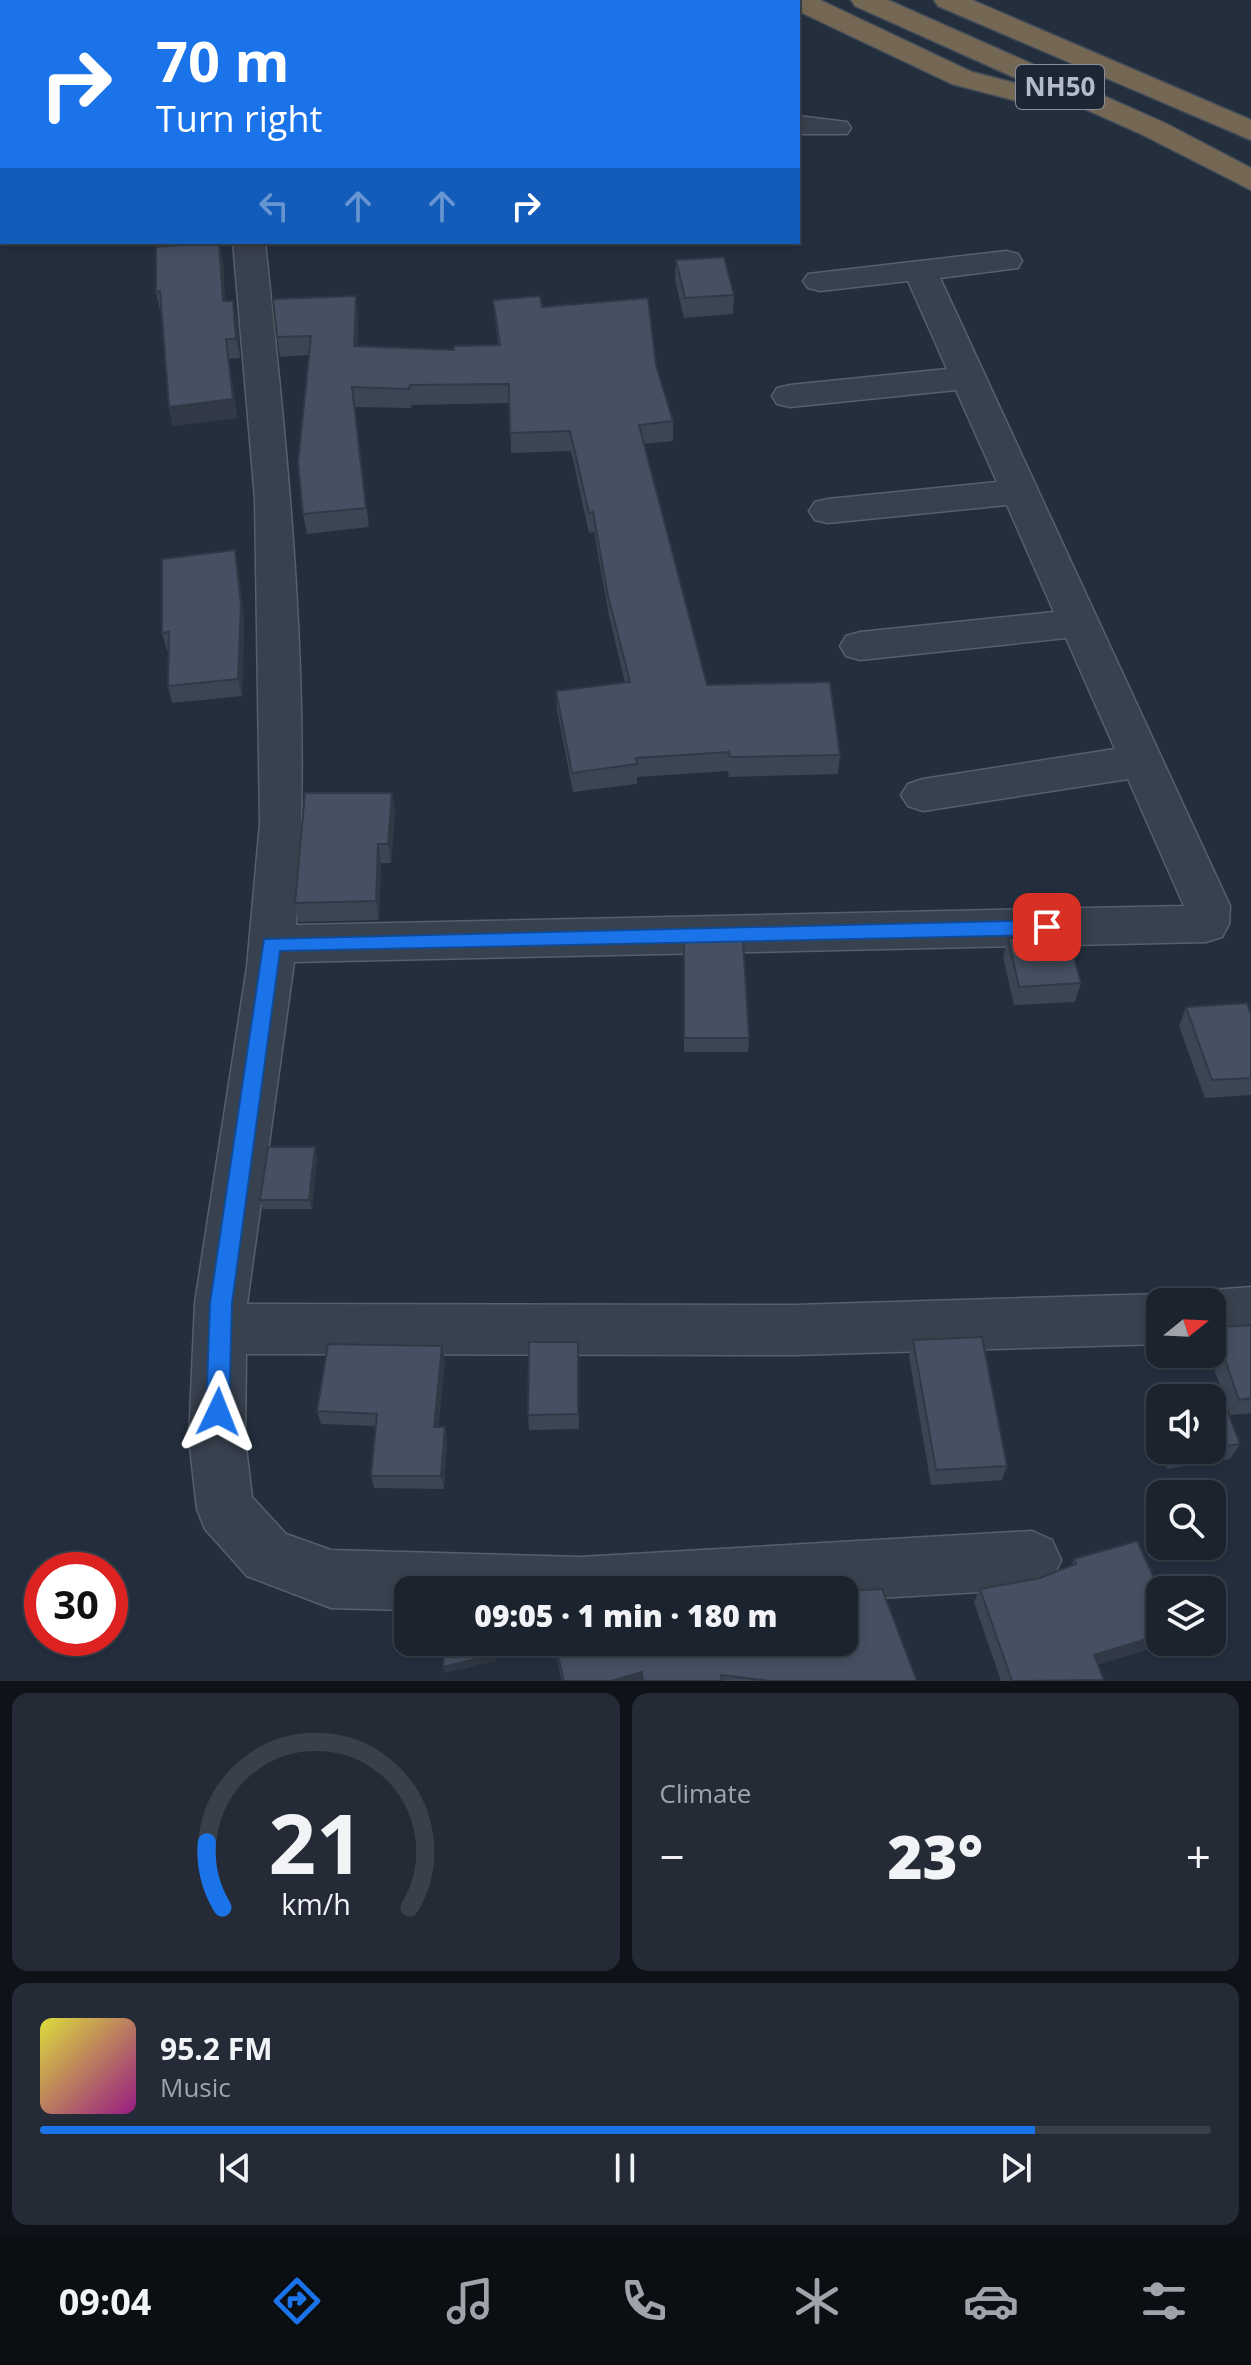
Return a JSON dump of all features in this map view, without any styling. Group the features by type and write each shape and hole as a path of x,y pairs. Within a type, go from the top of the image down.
{"highway":[{"name":"NH50","path":"865,0 1154,129 1251,181"},
{"name":"NH50","path":"948,0 1251,131"},
{"name":"NH50","path":"1012,0 1097,65"},
{"path":"800,1 962,78 1154,129"}],"street":[{"path":"800,125 836,128"},
{"path":"249,244 274,499 282,823 271,944 220,1329 217,1439 225,1509 267,1556 331,1579 580,1586 1032,1560"},
{"path":"820,281 1006,261"},
{"path":"271,944 1206,924 1207,906 919,269"},
{"path":"790,396 968,378"},
{"path":"828,511 1019,492"},
{"path":"860,646 1077,623"},
{"path":"923,795 1140,761"},
{"path":"1226,1314 1251,1312"},
{"path":"220,1329 795,1330 1146,1319"}],"building":[{"path":"219,244 223,301 233,301 236,339 226,339 233,399 169,407 160,291 156,292 156,247"},
{"path":"724,257 734,295 685,298 676,260"},
{"path":"356,296 354,346 454,350 454,346 500,345 493,300 540,296 542,307 648,298 656,365 673,421 639,425 707,685 830,682 840,755 730,757 729,752 636,758 637,764 572,773 556,691 630,682 608,596 593,512 589,513 570,431 510,433 509,384 410,385 409,389 352,387 366,508 303,514 298,463 311,336 277,337 273,299"},
{"path":"235,550 241,605 238,679 168,686 169,632 162,633 162,559"},
{"path":"305,793 392,793 388,844 378,844 376,901 295,903"},
{"path":"1068,935 1081,983 1019,987 1008,938"},
{"path":"743,940 749,1038 684,1038 684,942"},
{"path":"1247,1003 1251,1015 1251,1078 1212,1080 1186,1007"},
{"path":"268,1147 315,1147 309,1200 260,1200"},
{"path":"1251,1325 1251,1398 1239,1400 1226,1362 1226,1327"},
{"path":"982,1337 1007,1466 936,1470 913,1340"},
{"path":"529,1342 578,1342 578,1414 528,1415"},
{"path":"328,1344 442,1346 434,1427 445,1427 441,1476 371,1476 377,1414 317,1411"},
{"path":"1226,1408 1240,1444 1226,1446"},
{"path":"1137,1541 1153,1576 1146,1576 1146,1639 1094,1655 1104,1680 1012,1681 980,1589 1040,1578 1076,1564 1074,1559"},
{"path":"882,1589 917,1681 769,1681 721,1675 722,1681 643,1681 642,1672 611,1681 564,1681 558,1656 858,1656 858,1590"},
{"path":"444,1656 488,1656 443,1667"}],"route":[{"path":"218,1412 221,1303 271,944 1047,927"}]}
